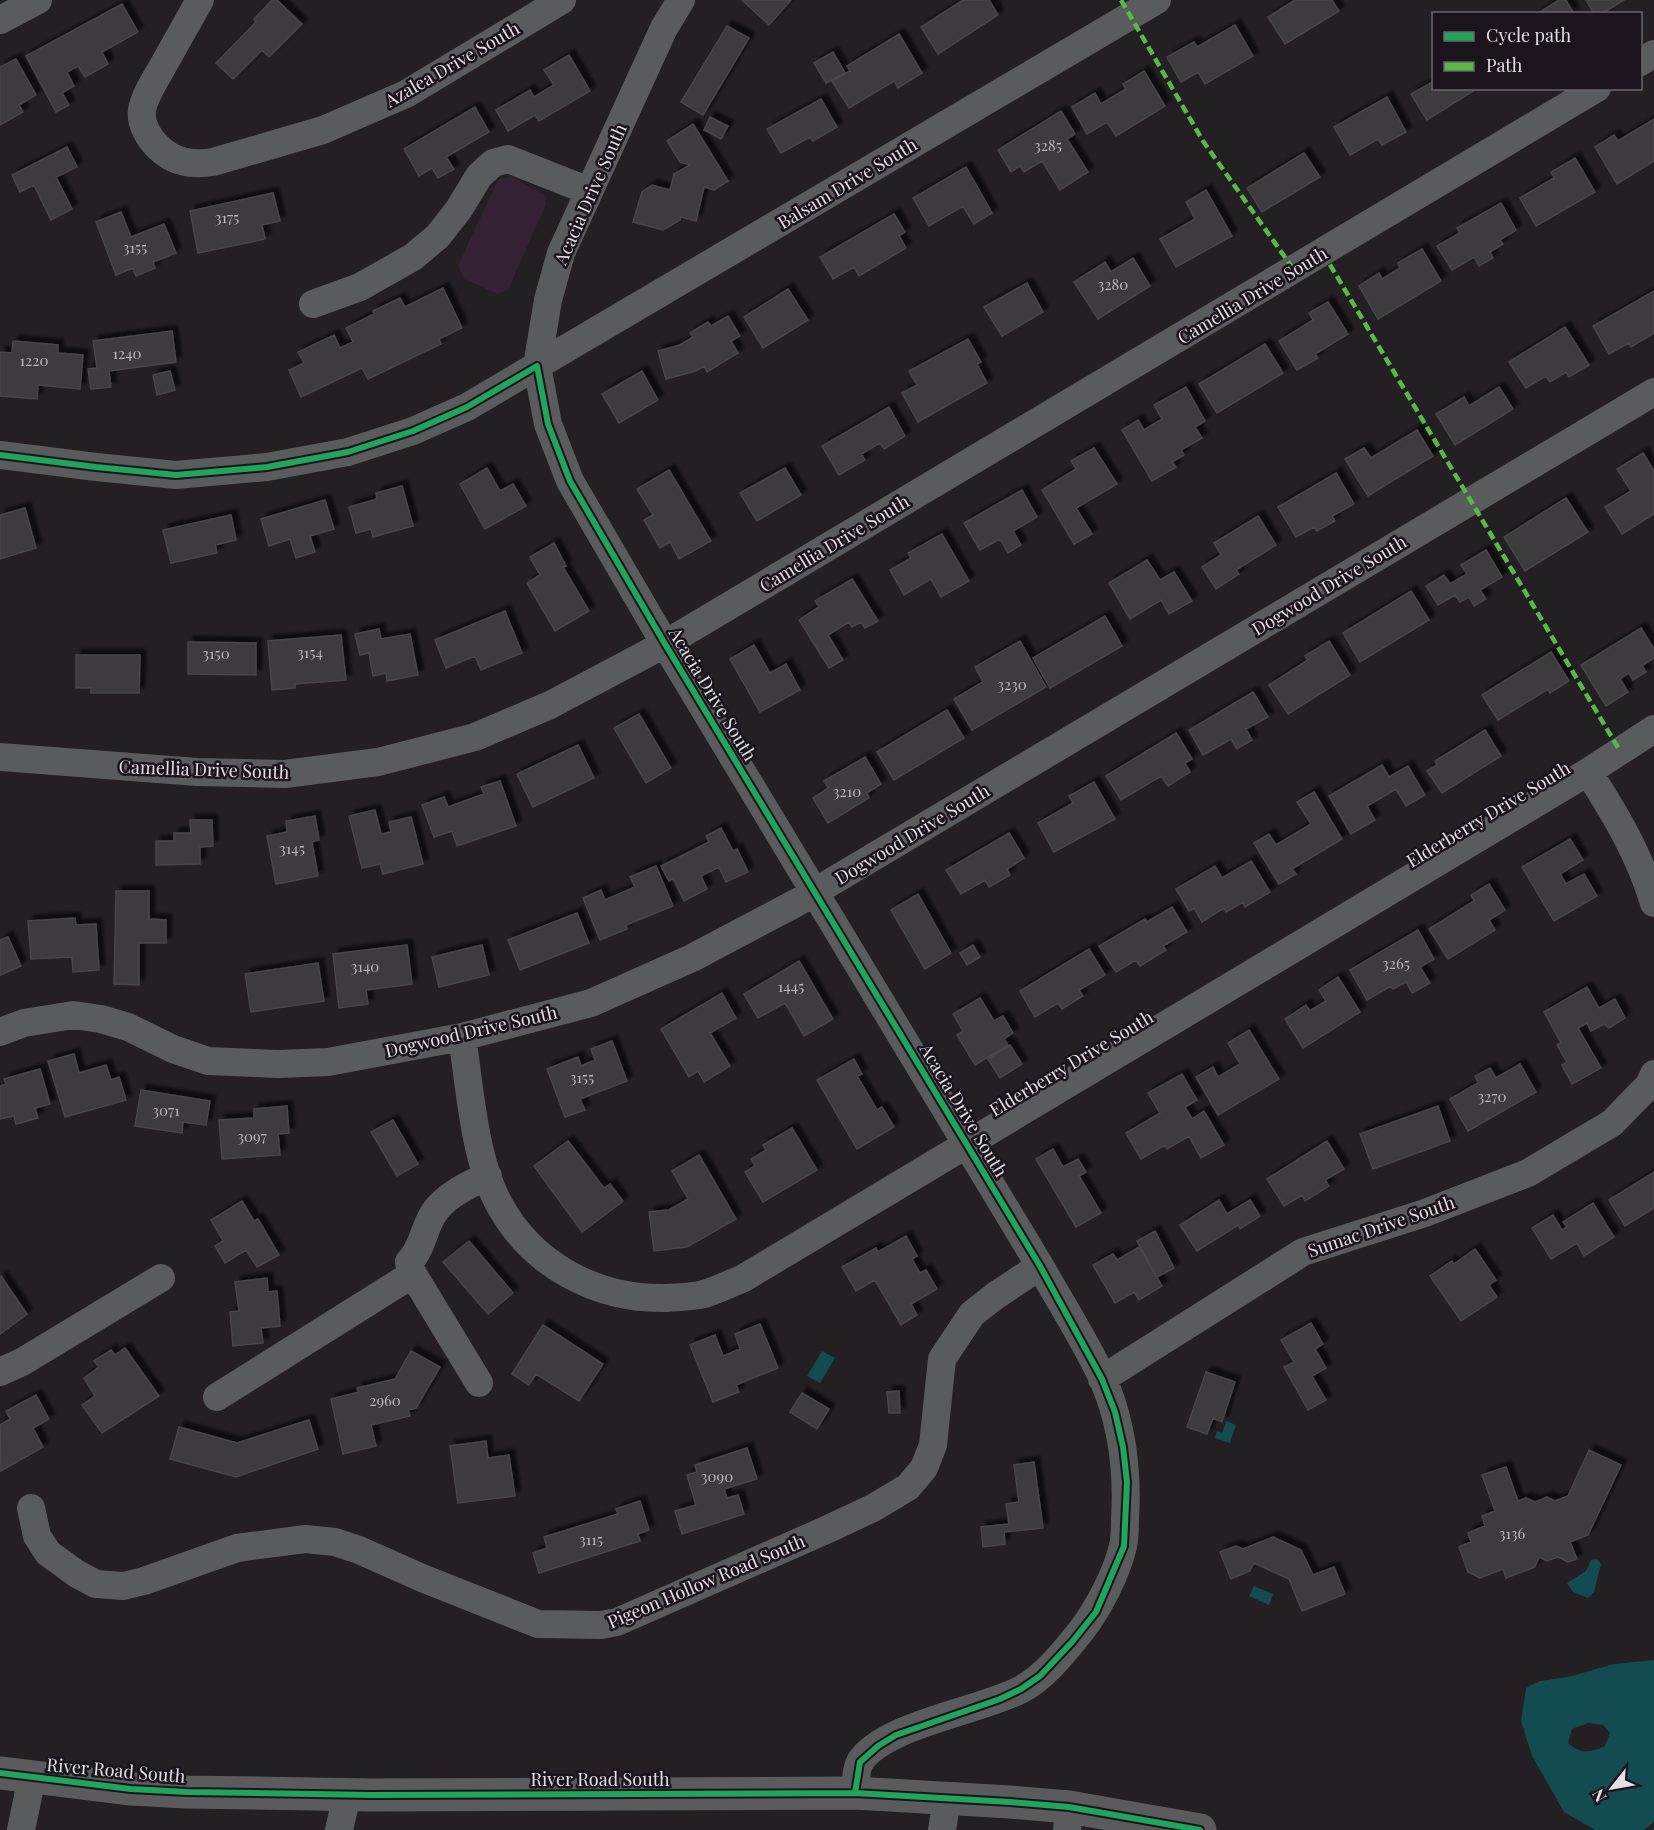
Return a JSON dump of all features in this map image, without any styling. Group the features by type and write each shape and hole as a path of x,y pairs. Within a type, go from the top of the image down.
{"main road":[{"name":"River Road South","path":"0,1773 131,1789 188,1792 347,1795 855,1793 945,1814 1010,1802 1068,1819 1200,1830"}],"street":[{"path":"0,20 38,0"},
{"name":"Azalea Drive South","path":"200,0 147,93 141,112 145,128 153,142 171,158 183,163 199,164 323,130 406,94 562,0"},
{"path":"664,0 664,28"},
{"name":"Acacia Drive South","path":"681,0 664,28 561,253 548,300 537,366 548,424 570,481 665,644 1040,1266 1102,1378 1115,1412 1127,1482 1124,1546 1096,1612 1072,1642 1040,1676 1021,1689 1000,1699 896,1735 878,1746 860,1762 855,1793"},
{"name":"Balsam Drive South","path":"0,455 176,475 267,467 348,452 413,431 467,407 1157,0"},
{"name":"Camellia Drive South","path":"0,757 215,773 285,774 378,762 476,737 550,705 665,644 1594,90"},
{"path":"313,304 360,287 413,257 438,236 459,210 479,176 493,163 508,159 590,191"},
{"name":"Dogwood Drive South","path":"0,1032 24,1023 73,1015 101,1019 128,1028 173,1049 208,1061 279,1064 328,1062 462,1037 591,1003 692,958 814,892 1654,392"},
{"name":"Elderberry Drive South","path":"462,1037 481,1153 488,1176 498,1201 516,1229 532,1248 561,1271 606,1291 648,1298 702,1294 742,1279 1588,772 1654,729"},
{"path":"1588,772 1614,813 1631,846 1654,903"},
{"name":"Sumac Drive South","path":"1102,1378 1303,1252 1425,1213 1528,1173 1612,1124 1648,1085 1654,1074"},
{"path":"479,1383 413,1274 409,1262 420,1248 432,1216 443,1203 488,1176"},
{"name":"Pigeon Hollow Road South","path":"31,1508 37,1536 48,1553 77,1574 96,1584 123,1586 144,1581 237,1548 305,1539 335,1542 359,1550 422,1578 538,1624 601,1625 617,1622 826,1530 873,1508 908,1487 924,1468 933,1445 942,1359 972,1314 1040,1266"},
{"path":"217,1397 413,1274"},
{"path":"0,1372 22,1362 161,1278"},
{"path":"21,1830 33,1778"},
{"path":"339,1830 347,1795"}],"shaded area":[{"path":"511,176 544,195 546,204 508,290 498,294 464,279 458,265 498,180"}],"water":[{"path":"822,1351 835,1358 820,1383 807,1376"},
{"path":"1226,1421 1236,1425 1230,1443 1215,1438 1217,1431 1222,1433"},
{"path":"1597,1559 1601,1564 1594,1592 1588,1598 1573,1592 1567,1583 1586,1571 1591,1560"},
{"path":"1254,1586 1273,1594 1269,1605 1249,1596"},
{"path":"1654,1660 1654,1822 1644,1830 1595,1830 1564,1812 1532,1756 1521,1721 1526,1688 1540,1681 1568,1677 1614,1664","holes":["1588,1723 1603,1725 1610,1733 1605,1746 1595,1750 1581,1751 1568,1743 1572,1729"]}],"building":[{"path":"272,0 277,0 302,24 269,57 262,50 233,79 216,63 256,22 254,19"},
{"path":"742,0 791,0 769,25"},
{"path":"963,0 989,0 998,15 938,54 921,27"},
{"path":"1295,0 1332,0 1339,11 1285,44 1268,17"},
{"path":"1559,0 1566,0 1573,12 1540,12"},
{"path":"1586,0 1624,0 1604,12 1593,12"},
{"path":"122,4 138,32 102,52 108,64 85,77 78,66 67,72 74,86 62,93 69,105 56,112 26,56"},
{"path":"1235,25 1253,56 1205,84 1198,72 1181,82 1167,57 1194,42 1197,47"},
{"path":"727,26 749,38 703,115 681,102"},
{"path":"899,34 922,73 898,88 894,81 849,108 832,81 850,71 847,66"},
{"path":"833,52 845,73 826,83 814,63"},
{"path":"569,55 590,91 539,121 535,115 508,131 496,110 530,90 534,97 554,85 544,70"},
{"path":"16,59 36,95 19,105 23,112 0,125 0,67"},
{"path":"1144,71 1165,106 1116,136 1107,122 1087,134 1072,107 1095,93 1101,104 1126,89 1123,84"},
{"path":"1432,82 1432,90 1475,90 1427,120 1411,94"},
{"path":"1387,97 1406,132 1382,145 1378,139 1350,155 1334,127"},
{"path":"821,99 837,127 813,141 810,137 781,153 767,129"},
{"path":"475,107 489,132 446,157 454,169 438,178 432,168 419,176 404,149"},
{"path":"1061,111 1075,134 1067,139 1088,172 1060,190 1042,161 1024,172 1020,166 1011,172 998,150"},
{"path":"710,117 728,126 721,139 704,130"},
{"path":"1654,119 1654,161 1617,184 1595,147 1614,135 1618,141"},
{"path":"693,124 728,181 714,190 704,187 696,221 681,217 680,220 663,230 633,222 642,192 652,185 670,190 674,174 690,165 680,162 667,141"},
{"path":"67,147 77,167 56,177 72,209 51,220 34,185 20,192 12,175"},
{"path":"1304,153 1320,177 1262,212 1247,188"},
{"path":"1575,158 1595,192 1536,226 1520,198 1554,178 1551,172"},
{"path":"966,167 992,213 974,224 963,206 929,226 913,198"},
{"path":"1206,190 1232,236 1176,267 1160,239 1195,219 1186,202"},
{"path":"273,193 280,221 262,225 265,239 198,253 190,211"},
{"path":"1501,203 1516,230 1500,240 1503,244 1490,252 1493,258 1479,266 1474,257 1452,270 1437,246 1460,233 1457,228"},
{"path":"121,212 131,237 164,224 176,253 153,262 155,268 136,276 133,268 116,275 96,222"},
{"path":"894,214 905,232 899,236 906,248 859,276 854,267 833,279 820,257"},
{"path":"1422,249 1441,281 1378,319 1359,286 1379,273 1382,279 1400,268 1398,263"},
{"path":"1133,258 1150,286 1098,319 1074,282 1105,262 1111,272"},
{"path":"1027,283 1043,312 1002,336 984,307"},
{"path":"443,288 462,328 439,339 441,344 368,379 362,368 301,397 289,370 304,363 298,352 334,335 340,348 353,342 346,328 374,314 373,311 400,298 405,307"},
{"path":"788,289 808,320 763,348 744,317"},
{"path":"1654,291 1654,333 1631,347 1629,343 1609,354 1593,326"},
{"path":"1328,302 1348,334 1315,354 1318,358 1297,370 1279,341 1313,320 1309,313"},
{"path":"728,316 740,336 731,341 738,353 707,372 704,366 696,371 666,379 658,351 680,345 693,337 690,333 708,322 711,326"},
{"path":"1565,327 1589,365 1569,377 1566,372 1550,382 1546,376 1526,388 1509,362"},
{"path":"172,331 176,362 109,371 111,387 91,389 88,369 97,368 93,341"},
{"path":"968,339 981,362 977,364 987,383 918,422 902,393 917,385 909,371"},
{"path":"13,341 58,345 58,353 83,355 80,389 38,385 37,399 0,396 0,352 12,353"},
{"path":"1265,344 1283,373 1217,413 1199,384"},
{"path":"170,371 175,390 157,395 153,375"},
{"path":"642,371 658,400 619,423 602,394"},
{"path":"1186,387 1205,421 1195,427 1202,438 1181,450 1184,455 1172,462 1176,467 1152,481 1122,430 1138,420 1144,430 1162,419 1154,405"},
{"path":"1499,387 1513,409 1455,445 1436,414 1464,397 1469,406"},
{"path":"889,407 905,436 884,449 880,443 861,454 865,460 839,475 822,446"},
{"path":"1417,430 1433,456 1368,496 1345,459 1364,448 1371,458"},
{"path":"1094,448 1117,484 1076,508 1092,534 1074,544 1042,490 1076,469 1071,461"},
{"path":"1643,453 1654,471 1654,514 1622,534 1605,507 1631,491 1617,469"},
{"path":"487,468 500,491 513,484 526,506 485,529 460,484"},
{"path":"785,468 801,495 757,521 740,493"},
{"path":"669,470 711,541 679,559 670,542 660,548 644,520 653,515 637,489"},
{"path":"1336,473 1354,504 1332,516 1335,521 1317,531 1314,527 1296,537 1278,507"},
{"path":"402,486 413,526 373,537 371,529 356,533 349,507 377,499 376,493"},
{"path":"1022,490 1037,517 1013,531 1021,545 1008,553 1000,539 980,550 964,523"},
{"path":"1566,498 1588,532 1525,571 1504,537"},
{"path":"325,500 334,529 310,536 315,552 296,558 290,539 269,546 261,519"},
{"path":"25,508 36,548 0,559 0,515"},
{"path":"231,515 236,540 215,545 217,553 171,563 163,530"},
{"path":"1258,516 1276,545 1236,570 1239,574 1216,589 1202,567 1221,555 1214,543"},
{"path":"942,534 969,581 941,597 931,579 904,595 890,570 911,558 908,553"},
{"path":"554,543 566,566 563,567 589,611 555,631 527,583 540,575 530,557"},
{"path":"1486,550 1502,577 1480,590 1486,599 1474,606 1469,597 1460,602 1455,595 1438,605 1426,586 1444,575 1450,584 1467,574 1461,565"},
{"path":"1147,560 1160,580 1174,572 1192,601 1169,614 1161,600 1130,619 1109,583"},
{"path":"852,579 878,621 865,628 861,622 852,627 849,622 828,635 843,660 829,668 799,620 819,607 815,601"},
{"path":"1411,591 1429,620 1360,662 1343,633"},
{"path":"505,611 522,653 481,670 475,656 446,668 435,640"},
{"path":"1105,616 1122,646 1050,688 1033,658"},
{"path":"1641,628 1654,649 1654,658 1642,666 1646,672 1633,680 1629,673 1620,679 1628,692 1606,706 1581,665"},
{"path":"379,629 381,639 410,634 418,675 387,681 386,673 373,676 369,653 360,655 355,634"},
{"path":"341,635 346,680 295,684 295,688 272,690 268,641"},
{"path":"1020,641 1046,687 972,730 954,699 983,682 975,667"},
{"path":"1329,641 1350,675 1288,714 1269,685 1308,660 1305,656"},
{"path":"188,642 256,643 256,675 188,674"},
{"path":"754,645 770,673 786,664 800,690 760,712 730,659"},
{"path":"1551,652 1569,681 1550,693 1548,689 1498,720 1482,695"},
{"path":"76,655 140,655 139,693 91,693 91,688 76,688"},
{"path":"1253,692 1268,717 1246,729 1252,740 1237,749 1231,739 1203,755 1189,730"},
{"path":"947,710 964,738 894,780 877,752"},
{"path":"639,714 671,768 646,783 614,728"},
{"path":"1485,730 1501,756 1442,793 1427,771 1437,765 1435,761"},
{"path":"1176,733 1192,759 1185,763 1190,772 1168,786 1161,776 1121,800 1106,776"},
{"path":"578,745 594,778 533,807 517,774"},
{"path":"865,757 881,784 867,793 869,798 828,823 813,798 828,788 824,781"},
{"path":"1382,765 1389,777 1408,766 1425,795 1406,806 1396,789 1367,806 1375,820 1351,834 1329,796"},
{"path":"500,781 516,826 457,846 452,831 434,837 422,805 444,797 448,807 484,794 481,787"},
{"path":"1094,782 1115,819 1054,852 1038,823 1073,803 1069,796"},
{"path":"1314,792 1342,839 1292,869 1296,874 1279,884 1254,843 1269,834 1276,845 1311,824 1297,802"},
{"path":"375,810 381,834 391,832 389,822 411,817 423,864 383,874 380,864 362,868 349,816"},
{"path":"315,816 319,840 312,842 318,876 276,884 267,836 287,832 286,821"},
{"path":"190,820 212,820 213,846 200,847 200,864 156,865 156,841 174,841 174,833 191,833"},
{"path":"721,828 733,851 737,849 748,872 726,882 719,867 701,876 707,889 684,901 673,878 669,881 661,866 709,842 706,836"},
{"path":"1009,833 1024,858 1007,869 1010,875 989,887 985,880 961,894 946,870"},
{"path":"1570,839 1583,860 1560,874 1566,884 1584,874 1597,896 1554,921 1522,867"},
{"path":"1251,861 1270,892 1245,907 1243,902 1226,912 1224,908 1202,922 1194,908 1189,911 1176,889 1215,866 1222,878"},
{"path":"656,866 673,906 626,925 627,929 600,940 583,898 601,890 605,900 635,887 630,877"},
{"path":"1489,884 1505,910 1489,920 1495,930 1448,959 1429,929 1474,901 1471,895"},
{"path":"116,891 149,891 149,919 166,920 166,943 139,943 139,985 114,984"},
{"path":"918,894 951,953 925,969 891,910"},
{"path":"1172,907 1187,932 1163,946 1166,950 1140,966 1136,960 1116,972 1099,946 1145,919 1147,922"},
{"path":"577,913 589,943 520,970 508,940"},
{"path":"75,918 76,925 96,924 99,970 73,972 72,957 31,959 28,921"},
{"path":"1418,930 1434,959 1420,967 1430,983 1412,993 1406,982 1393,989 1391,986 1367,1000 1350,970"},
{"path":"8,937 21,966 0,975 0,940"},
{"path":"407,945 412,984 366,990 368,1004 339,1008 333,954"},
{"path":"482,945 489,975 439,987 432,957"},
{"path":"973,945 980,957 967,965 960,953"},
{"path":"1089,949 1105,975 1079,990 1083,996 1062,1009 1058,1003 1035,1017 1020,991"},
{"path":"799,961 833,1019 804,1036 785,1003 758,1018 744,994"},
{"path":"318,963 324,1001 251,1012 245,974"},
{"path":"1338,977 1360,1012 1303,1048 1285,1019 1306,1005 1310,1011 1326,1001 1319,990"},
{"path":"1587,987 1599,1008 1615,999 1625,1018 1609,1028 1604,1024 1591,1031 1587,1023 1578,1028 1601,1068 1572,1084 1562,1065 1567,1062 1557,1045 1561,1043 1544,1012"},
{"path":"722,993 736,1018 710,1033 730,1066 704,1082 698,1071 689,1077 661,1029"},
{"path":"980,998 994,1021 1003,1016 1013,1033 1004,1039 1008,1045 975,1065 957,1035 963,1031 953,1014"},
{"path":"1249,1030 1279,1079 1218,1115 1196,1077 1213,1067 1218,1077 1240,1064 1228,1043"},
{"path":"612,1041 627,1081 580,1099 585,1110 565,1117 547,1069 578,1057 581,1066 595,1060 591,1049"},
{"path":"1010,1045 1022,1064 1000,1078 988,1059"},
{"path":"74,1054 79,1073 106,1065 111,1080 119,1077 126,1100 65,1117 48,1061"},
{"path":"854,1059 862,1074 857,1076 877,1110 882,1107 894,1127 857,1149 817,1080"},
{"path":"1520,1064 1536,1092 1468,1131 1450,1099 1478,1083 1475,1076 1490,1068 1496,1078"},
{"path":"40,1069 50,1104 35,1108 38,1118 16,1124 14,1116 0,1119 0,1086 6,1084 4,1079"},
{"path":"1182,1074 1197,1100 1185,1107 1192,1119 1204,1111 1224,1145 1201,1158 1189,1136 1167,1149 1165,1145 1141,1159 1126,1133 1160,1113 1148,1093"},
{"path":"141,1090 210,1101 206,1125 183,1122 182,1133 135,1126"},
{"path":"287,1106 289,1133 278,1134 280,1155 222,1159 219,1120 254,1118 254,1109"},
{"path":"1438,1106 1450,1141 1373,1169 1360,1134"},
{"path":"393,1120 418,1164 397,1176 371,1132"},
{"path":"792,1128 817,1170 763,1202 745,1172 755,1166 751,1159 766,1150 763,1145"},
{"path":"568,1141 604,1188 610,1184 623,1201 582,1232 534,1166"},
{"path":"1327,1141 1344,1169 1325,1180 1329,1186 1305,1201 1302,1195 1284,1206 1267,1179"},
{"path":"1053,1149 1063,1167 1078,1159 1086,1172 1079,1176 1101,1213 1076,1227 1036,1159"},
{"path":"699,1155 736,1219 687,1247 654,1251 649,1212 669,1210 688,1199 672,1171"},
{"path":"1654,1172 1654,1208 1625,1226 1609,1200"},
{"path":"1219,1200 1227,1214 1250,1200 1260,1216 1240,1229 1238,1225 1197,1251 1180,1225"},
{"path":"242,1201 254,1221 258,1219 279,1255 257,1267 246,1250 225,1263 215,1246 223,1241 211,1220"},
{"path":"1593,1203 1614,1237 1584,1256 1577,1243 1551,1259 1532,1228 1553,1215 1562,1230 1567,1227 1563,1222"},
{"path":"1155,1231 1174,1268 1157,1277 1137,1241"},
{"path":"906,1236 917,1256 912,1259 920,1273 926,1270 937,1289 911,1304 917,1315 901,1325 875,1280 856,1291 842,1267 876,1248 878,1252"},
{"path":"469,1241 513,1293 488,1314 443,1262"},
{"path":"1139,1247 1162,1286 1139,1300 1134,1292 1115,1303 1093,1265 1113,1254 1117,1260"},
{"path":"1475,1249 1496,1280 1489,1285 1497,1297 1461,1321 1430,1276 1452,1261 1454,1264"},
{"path":"0,1277 27,1314 0,1334"},
{"path":"267,1278 268,1292 277,1291 280,1326 261,1328 263,1343 233,1346 230,1312 239,1311 235,1282"},
{"path":"1311,1323 1323,1344 1315,1349 1326,1368 1312,1376 1326,1400 1308,1410 1284,1367 1294,1362 1281,1340"},
{"path":"760,1324 778,1368 736,1385 739,1392 713,1402 690,1345 715,1335 723,1356 740,1349 735,1334"},
{"path":"543,1325 603,1364 579,1401 536,1374 529,1385 512,1374"},
{"path":"125,1348 159,1396 102,1433 82,1405 95,1396 84,1378 99,1367 94,1361 111,1350 115,1355"},
{"path":"411,1351 440,1367 416,1408 408,1410 410,1416 371,1425 376,1446 343,1454 331,1399 359,1392 357,1388 395,1379"},
{"path":"1206,1372 1235,1382 1222,1422 1213,1418 1207,1434 1187,1427"},
{"path":"899,1391 900,1413 889,1413 887,1392"},
{"path":"802,1393 829,1409 817,1429 790,1412"},
{"path":"36,1395 49,1419 33,1428 43,1447 1,1471 0,1425 10,1419 6,1411"},
{"path":"309,1420 318,1449 236,1477 170,1459 179,1427 237,1443"},
{"path":"486,1441 488,1458 509,1455 515,1496 458,1503 450,1446"},
{"path":"747,1448 757,1479 724,1489 727,1498 738,1495 744,1514 682,1534 675,1511 696,1505 687,1475 697,1472 695,1465"},
{"path":"1589,1450 1621,1465 1588,1535 1570,1542 1577,1559 1568,1562 1558,1557 1547,1561 1539,1557 1535,1567 1506,1578 1503,1569 1480,1578 1468,1572 1459,1547 1471,1542 1468,1533 1485,1526 1482,1516 1495,1511 1482,1475 1506,1467 1518,1501 1526,1498 1535,1502 1547,1497 1555,1501 1568,1496"},
{"path":"1034,1462 1043,1528 1004,1532 1005,1544 983,1547 981,1527 1009,1524 1006,1504 1019,1502 1014,1465"},
{"path":"640,1501 649,1530 638,1534 640,1541 539,1573 533,1553 547,1548 544,1537 618,1514 616,1509"},
{"path":"1273,1537 1301,1550 1313,1575 1334,1567 1345,1594 1302,1611 1289,1579 1254,1563 1250,1571 1231,1579 1220,1552 1236,1546 1243,1549"}],"marked path":[{"path":"1121,0 1203,141 1294,270"},
{"path":"1323,253 1620,751"}],"cycle path":[{"path":"0,455 176,475 267,467 348,452 413,431 467,407 537,366 548,424 570,481 665,644 1040,1266 1102,1379 1115,1412 1123,1447 1127,1482 1124,1546 1096,1612 1040,1676 1021,1689 1000,1699 896,1735 878,1746 860,1762 855,1793"},
{"path":"0,1773 131,1789 187,1792 372,1795 855,1793 1069,1807 1200,1830"}]}
